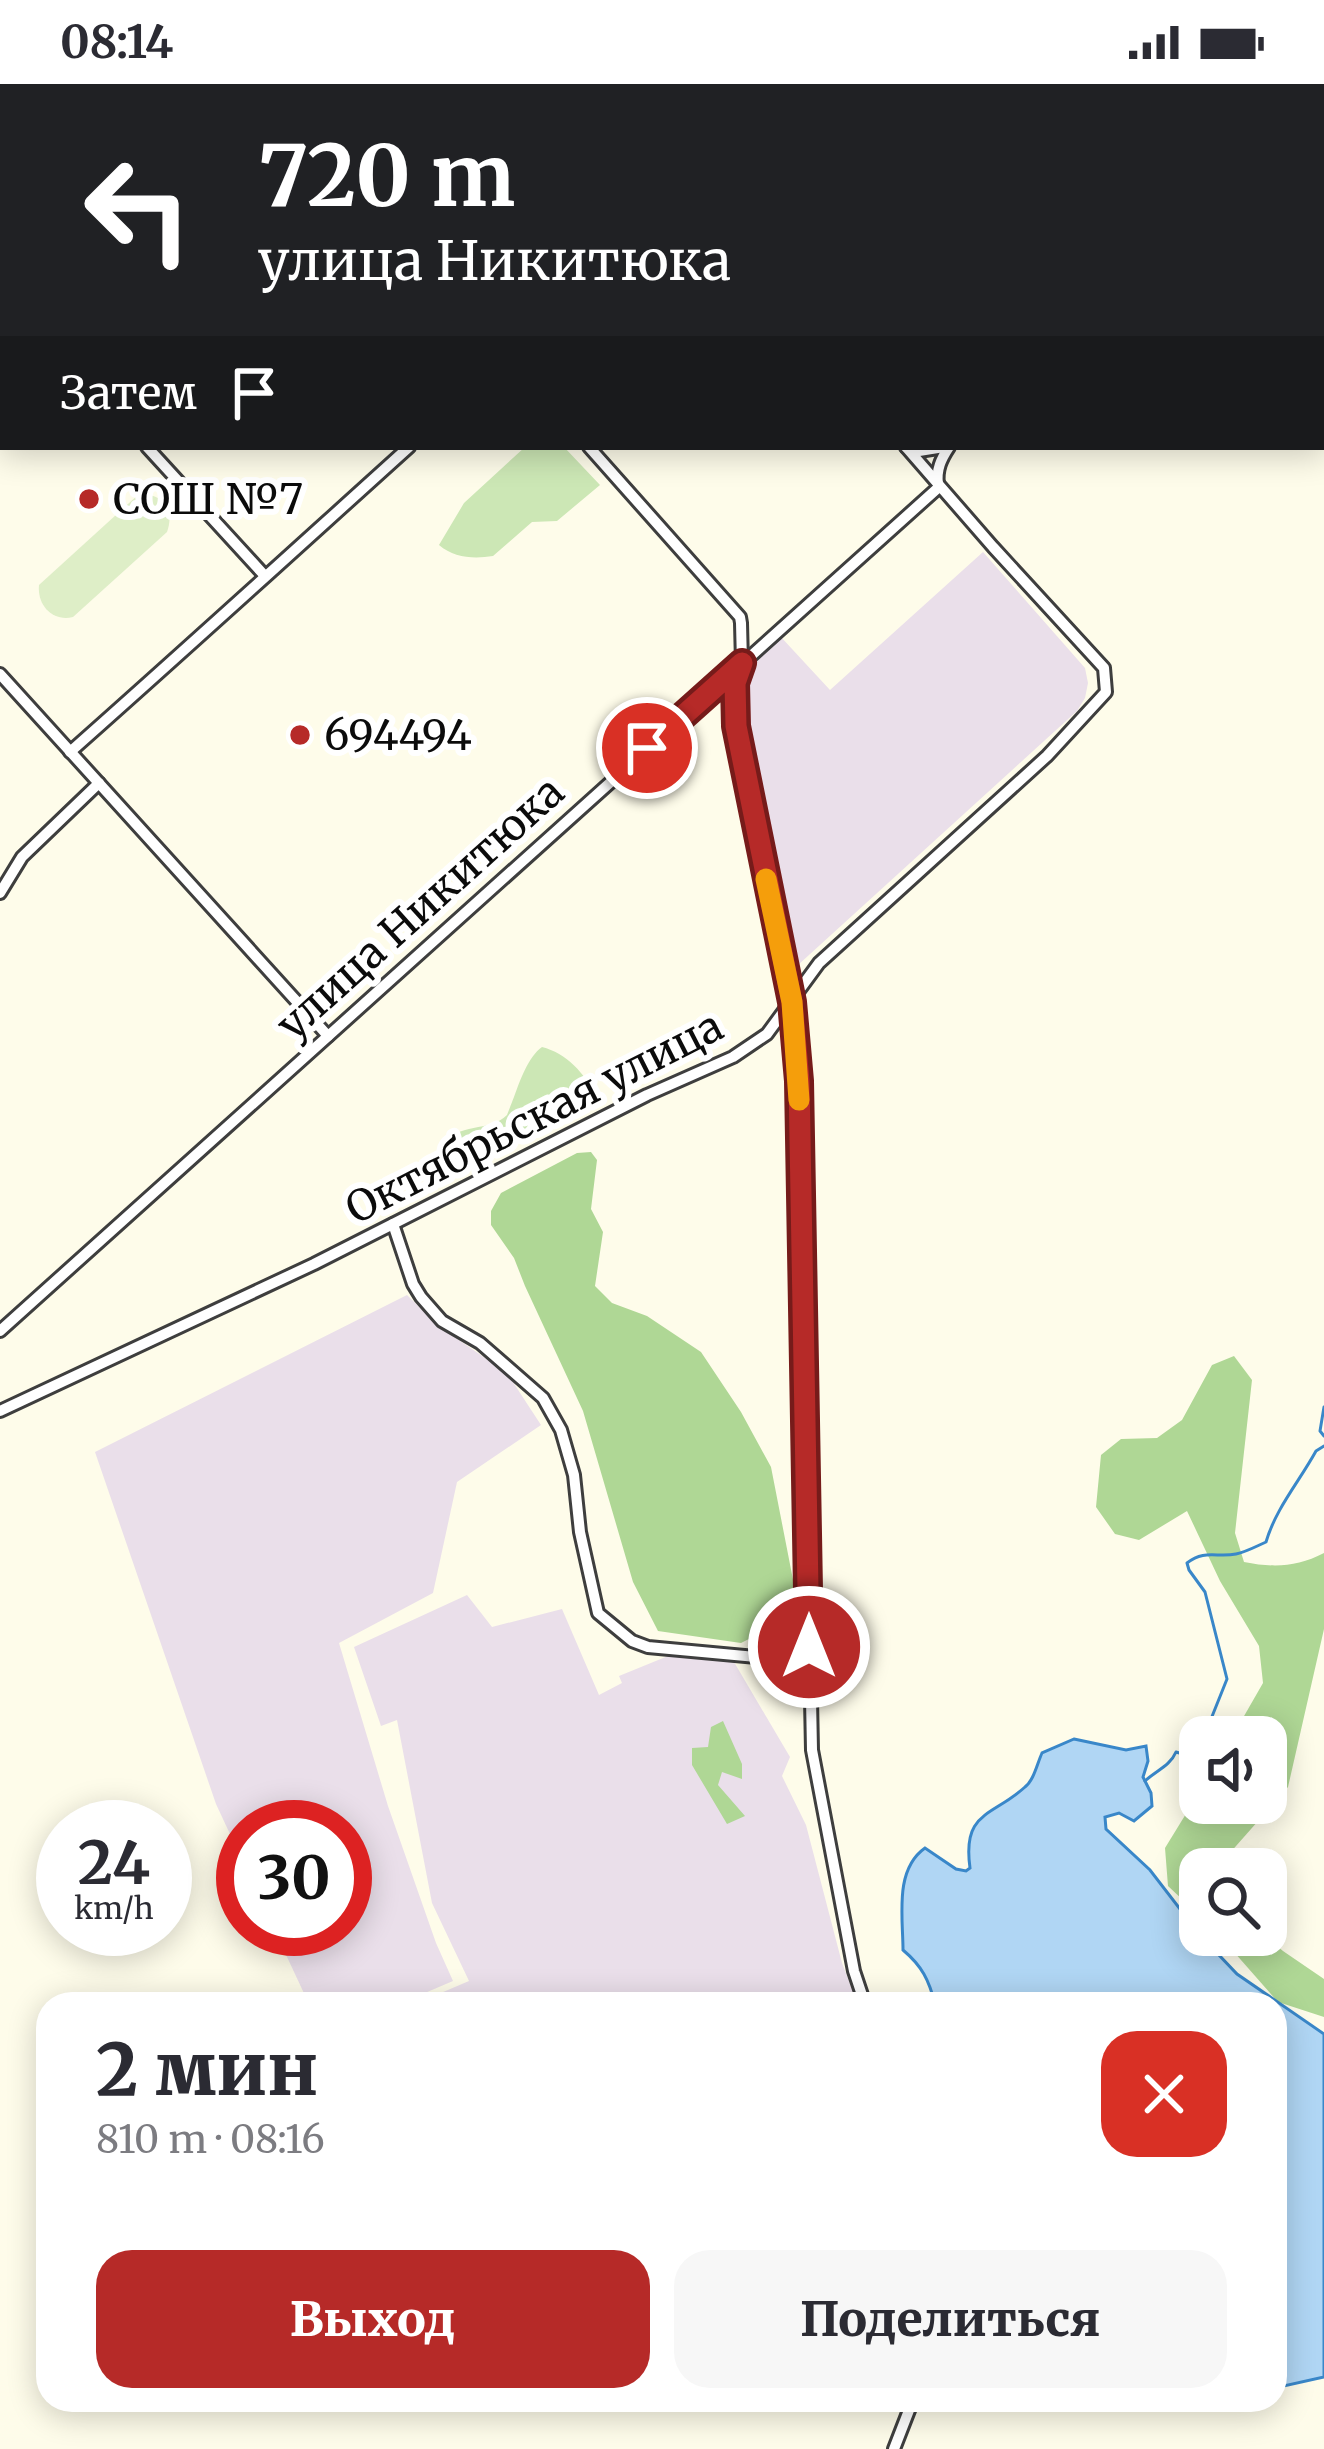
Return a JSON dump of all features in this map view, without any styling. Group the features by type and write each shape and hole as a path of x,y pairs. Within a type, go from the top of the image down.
{"street":[{"path":"150,450 265,576"},
{"path":"70,752 406,450"},
{"path":"593,450 740,617 742,663 735,683 736,726 792,1002 800,1124 812,1750 861,1992"},
{"path":"908,450 939,487"},
{"path":"939,487 937,475 945,450"},
{"name":"улица Никитюка","path":"0,1331 939,487"},
{"name":"Октябрьская улица","path":"0,1411 393,1225 647,1095 733,1057 767,1034 819,964 1047,756 1106,692 1104,668 939,487"},
{"path":"0,674 328,1036"},
{"path":"0,893 22,857 99,784"},
{"path":"393,1225 421,1297 442,1321 480,1342 543,1398 561,1430 574,1475 580,1532 598,1613 632,1641 648,1647 788,1660 809,1647"},
{"path":"788,1660 810,1684"},
{"path":"894,2449 908,2412"}],"shaded area":[{"path":"983,552 1085,668 1085,698 1077,711 798,965 778,937 736,712 744,669 780,636 830,690"},
{"path":"407,1295 440,1327 507,1373 541,1425 457,1482 433,1593 339,1643 388,1806 453,1981 427,1992 303,1992 287,1956 372,1956 372,1800 216,1800 216,1804 95,1452"},
{"path":"467,1595 492,1627 562,1609 599,1695 622,1683 619,1676 668,1656 734,1662 790,1757 782,1776 806,1825 853,1992 443,1992 469,1981 432,1903 397,1720 381,1726 354,1647"}],"green space":[{"path":"522,450 567,450 600,485 557,521 532,522 493,556 464,557 439,545 464,503"},
{"path":"139,494 155,496 165,504 167,532 73,617 52,614 41,599 39,585"},
{"path":"542,1047 581,1072 595,1096 592,1103 474,1163 442,1166 438,1147 446,1139 507,1115 525,1070"},
{"path":"591,1152 597,1160 591,1209 603,1232 595,1286 612,1303 647,1316 701,1352 771,1467 796,1595 786,1620 741,1643 658,1631 633,1582 583,1411 514,1258 491,1225 491,1211 501,1193 577,1153"},
{"path":"1234,1356 1252,1380 1235,1533 1244,1562 1285,1565 1324,1553 1324,1629 1287,1788 1287,1716 1244,1716 1263,1683 1259,1646 1220,1581 1187,1511 1139,1540 1115,1534 1096,1507 1101,1455 1121,1439 1157,1438 1182,1420 1212,1365"},
{"path":"723,1721 742,1764 742,1779 722,1772 718,1785 745,1816 727,1824 692,1765 692,1748 708,1747 711,1727"},
{"path":"1180,1824 1255,1824 1234,1848 1179,1848 1179,1896 1168,1886 1165,1848"},
{"path":"1287,1954 1324,1979 1324,2017 1287,2005 1287,1992 1269,1992 1237,1956"}],"water":[{"path":"1074,1739 1126,1750 1146,1746 1143,1777 1152,1806 1134,1821 1119,1813 1105,1817 1106,1829 1150,1870 1179,1908 1179,1956 1220,1956 1263,1992 931,1992 924,1974 903,1950 902,1895 908,1869 925,1848 966,1871 975,1825 1033,1776 1042,1753"},
{"path":"1287,2008 1324,2034 1324,2377 1287,2385"}],"waterway":[{"path":"1324,1407 1320,1431 1324,1436"},
{"path":"1212,1716 1227,1679 1205,1592 1187,1563 1205,1555 1240,1553 1266,1542 1288,1495 1324,1446"},
{"path":"1145,1781 1179,1753"}],"slow traffic":[{"path":"766,879 792,1002 799,1100"}],"place":[{"name":"СОШ №7","path":"89,499"},
{"name":"694494","path":"300,735"}],"route":[{"path":"647,748 742,663 735,683 736,726 792,1002 799,1081 809,1647"}]}
